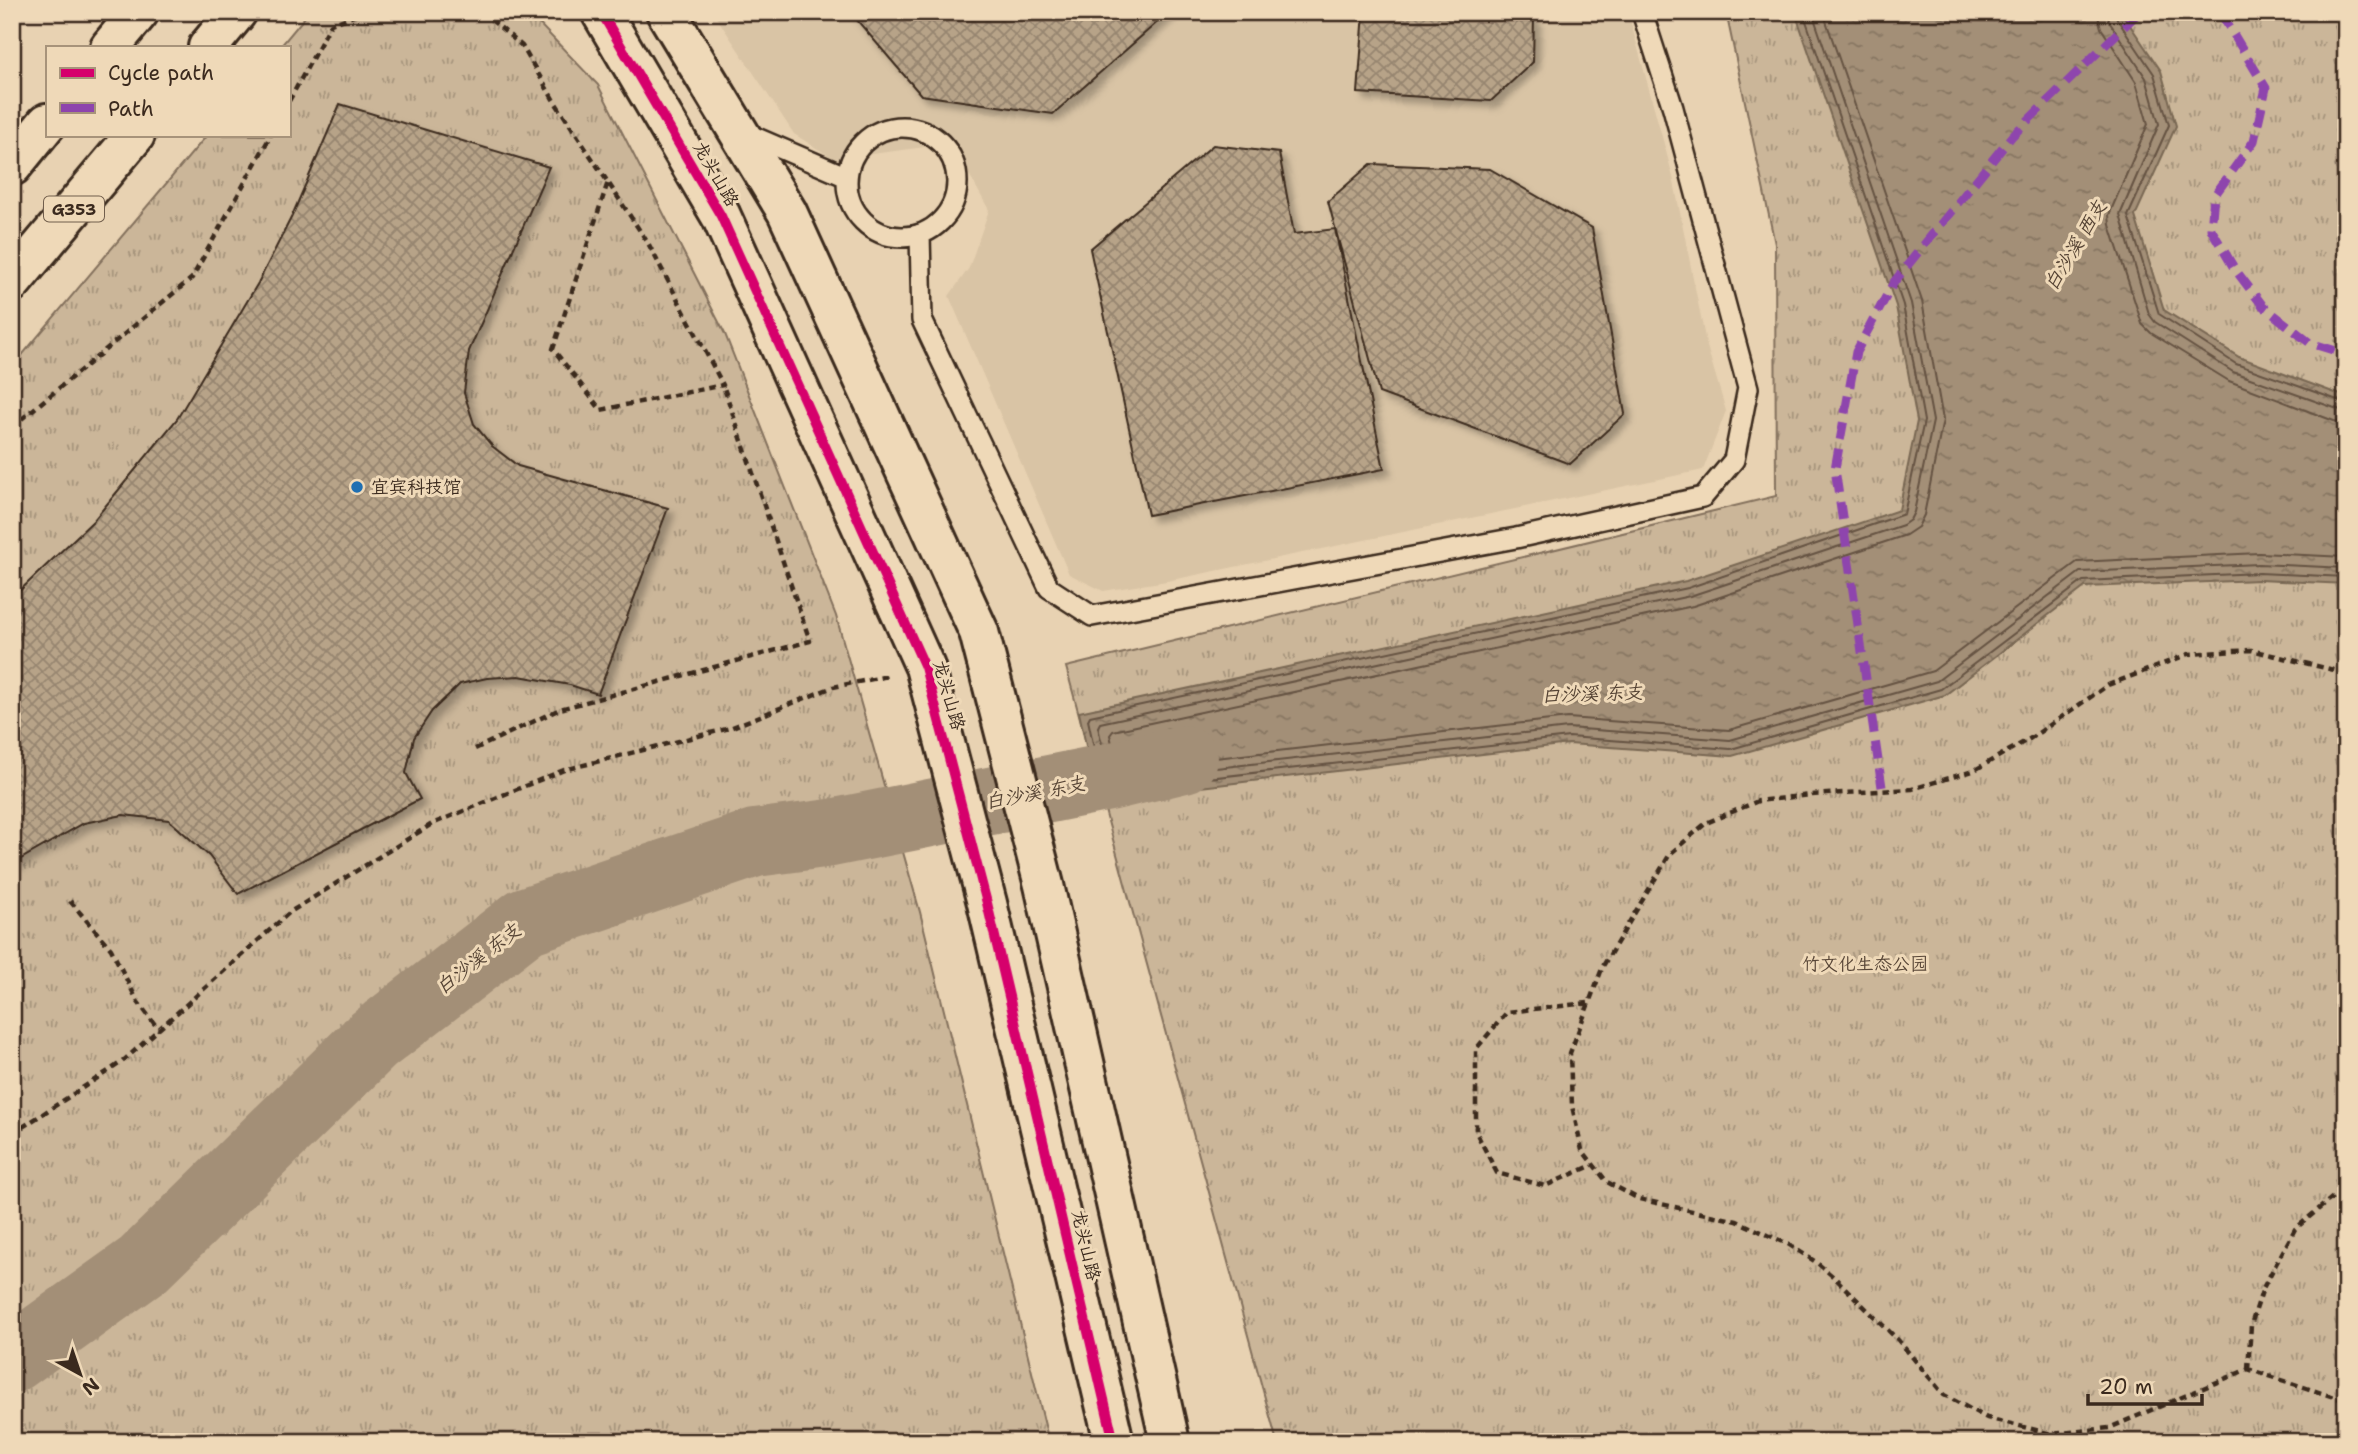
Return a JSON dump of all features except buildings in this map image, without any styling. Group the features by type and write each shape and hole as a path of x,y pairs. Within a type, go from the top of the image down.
{"main road":[{"path":"111,46 139,12"},
{"path":"209,46 237,12"},
{"name":"龙头山路","path":"601,12 721,216 919,652 987,903 1114,1442"},
{"path":"666,12 787,212 979,632 1044,885 1170,1442"},
{"path":"12,166 46,124"},
{"name":"G353","path":"12,282 134,136"}],"lane":[{"path":"920,234 922,320 1049,588 1092,616 1516,538 1703,497 1734,460 1748,388 1673,108 1642,12"},
{"path":"893,128 911,128 929,134 943,145 952,160 957,178 955,196 948,212 936,226 920,234 902,238 884,235 868,226 856,213 849,196 847,177 851,160 862,145 876,134 893,128"},
{"path":"736,129 847,177"}],"path":[{"path":"290,99 331,24 365,12"},
{"path":"475,750 560,709 810,641 723,385 648,243 553,99 522,46 482,12"},
{"path":"12,427 192,278 270,136"},
{"path":"608,182 553,349 601,411 723,385"},
{"path":"2346,673 2251,650 2189,654 2108,685 2031,738 1973,771 1912,789 1758,801 1706,823 1670,854 1603,966 1570,1053 1572,1105 1582,1150 1607,1182 1639,1199 1737,1222 1788,1244 1816,1262 1898,1340 1944,1395 1987,1418 2052,1434 2109,1428 2248,1368 2346,1401"},
{"path":"12,1134 122,1062 290,912 432,824 564,770 730,728 919,652"},
{"path":"70,901 111,949 138,1002 159,1030"},
{"path":"1588,1003 1507,1012 1476,1049 1476,1132 1497,1173 1545,1186 1593,1164"},
{"path":"2248,1368 2251,1325 2263,1287 2295,1229 2346,1186"}],"shaded area":[{"path":"713,12 1628,12 1673,177 1706,343 1726,411 1703,470 1167,581 1103,591 1069,574 949,296 969,268 989,210 955,149 925,147 834,159 794,134"}],"green space":[{"path":"309,12 528,12 598,85 725,334 836,616 920,912 1049,1442 12,1442 12,367 206,136 290,136 290,46 281,46"},
{"name":"竹文化生态公园","path":"1726,12 2346,12 2346,1435 2337,1442 1277,1442 1066,667 1776,496 1775,244"}],"water":[{"name":"白沙溪 西支","path":"1795,12 2121,12 2161,71 2176,126 2135,216 2164,310 2239,357 2346,397 2346,584 2259,580 2085,587 1945,695 1732,756 1569,744 1097,799 1079,712 1686,581 1899,510 1917,421 1896,306"}],"waterway":[{"name":"白沙溪 东支","path":"12,1359 143,1265 372,1041 526,921 755,843 831,833 1109,777 1184,759"}],"marked path":[{"path":"1882,787 1835,469 1856,352 1894,282 2012,136 2139,12"},
{"path":"2220,12 2266,88 2254,141 2214,196 2211,229 2234,268 2263,306 2310,343 2346,354"}],"cycle path":[{"path":"601,12 721,216 925,667 987,903 1114,1442"}],"place":[{"name":"宜宾科技馆","path":"357,487"}]}
